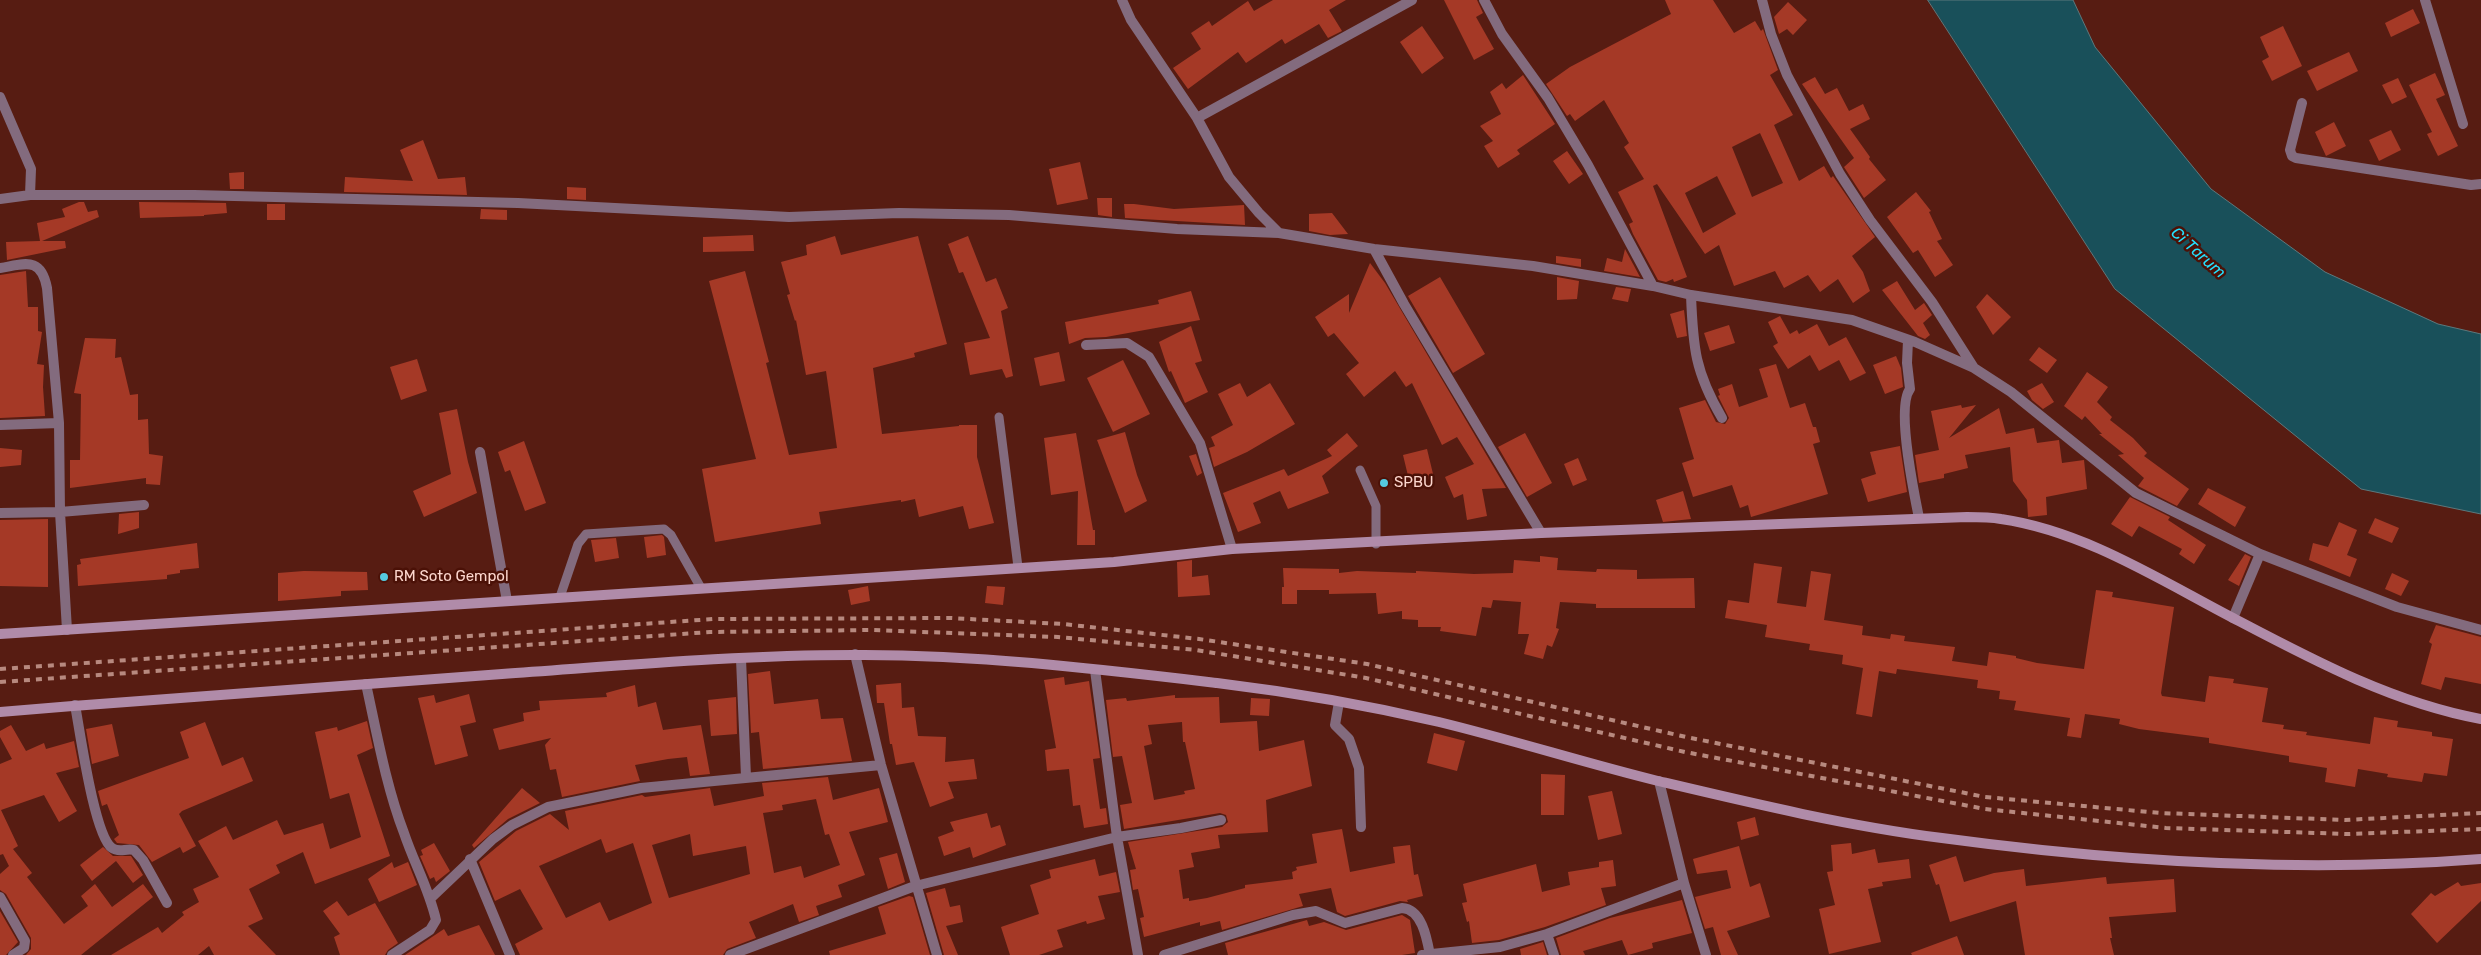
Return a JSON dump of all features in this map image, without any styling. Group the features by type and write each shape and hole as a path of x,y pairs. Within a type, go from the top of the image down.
{"main road":[{"path":"0,634 1114,562 1232,549 1919,518 2001,519 2046,530 2097,548 2233,618 2381,690 2420,703 2481,719"},
{"path":"0,712 366,684 741,659 855,654 987,660 1218,683 1339,702 1440,722 1659,781 1861,825 1938,838 2152,859 2346,866 2481,859"}],"street":[{"path":"1122,0 1131,20 1197,118 1229,176 1259,213 1279,233"},
{"path":"1197,118 1412,0"},
{"path":"1484,0 1502,34 1548,98 1588,165 1653,286"},
{"path":"1762,0 1787,75 1835,166 1870,220 1932,302 1974,368"},
{"path":"2425,0 2463,124"},
{"path":"0,98 31,169 30,196"},
{"path":"2302,102 2290,150 2292,156 2296,158 2471,186 2481,184"},
{"path":"0,199 30,196 194,195 488,202 678,209 789,217 899,213 1009,215 1177,229 1279,233 1374,248 1534,266 1653,286 1691,295 1852,320 1908,340 1974,368 2010,392 2136,493 2260,554 2397,607 2481,630"},
{"path":"1374,248 1404,304 1541,534"},
{"path":"0,268 28,263 36,266 44,273 59,423 60,512 67,630"},
{"path":"1691,295 1695,357 1711,399 1722,418"},
{"path":"1908,340 1907,363 1910,389 1906,395 1906,435 1909,465 1919,518"},
{"path":"1086,345 1126,343 1150,357 1200,444 1232,549"},
{"path":"0,425 59,423"},
{"path":"480,452 508,601"},
{"path":"0,513 60,512 144,505"},
{"path":"2233,618 2260,554"},
{"path":"855,654 881,765 915,886 937,955"},
{"path":"741,659 746,777"},
{"path":"1095,670 1117,837 1138,955"},
{"path":"366,684 389,784 403,833 431,898 436,920 434,925 392,955"},
{"path":"1339,702 1335,725 1349,739 1359,768 1360,827"},
{"path":"75,706 100,827 112,848 134,850 144,860 167,903"},
{"path":"431,898 470,859 512,825 548,806 641,788 881,765"},
{"path":"1659,781 1684,883 1706,955"},
{"path":"730,955 915,886 1117,837 1221,820"},
{"path":"470,859 510,955"},
{"path":"1164,955 1293,915 1316,911 1345,923 1402,908 1411,910 1415,914 1427,937 1427,955 1500,947 1547,934 1684,883"},
{"path":"0,897 26,941 24,948 13,955"},
{"path":"1547,934 1554,955"}],"lane":[{"path":"999,417 1018,567"},
{"path":"1360,470 1376,506 1376,544"},
{"path":"560,597 578,544 586,534 664,529 671,535 700,588"}],"water":[{"name":"Ci Tarum","path":"1928,0 2073,0 2095,47 2211,189 2325,272 2438,324 2481,334 2481,514 2361,489 2115,289"}],"building":[{"path":"1273,0 1346,0 1329,10 1342,31 1328,38 1319,24 1285,44 1282,39 1246,63 1238,52 1188,89 1173,68 1201,49 1191,33 1209,21 1212,26 1248,1 1254,11"},
{"path":"1444,0 1477,0 1483,13 1476,17 1494,49 1474,60"},
{"path":"1665,0 1713,0 1734,33 1755,21 1761,31 1763,29 1778,70 1770,75 1793,115 1774,125 1799,181 1824,166 1875,237 1852,256 1863,272 1870,291 1853,303 1838,279 1820,292 1808,275 1784,288 1775,271 1734,286 1719,245 1705,254 1657,184 1653,186 1687,277 1674,282 1673,279 1666,282 1658,280 1633,234 1629,224 1633,222 1618,192 1644,179 1624,147 1629,143 1604,100 1575,121 1570,114 1567,116 1546,84 1570,67 1671,14","holes":["1760,133 1783,183 1752,197 1732,147","1717,176 1736,214 1703,233 1685,193"]},
{"path":"1788,2 1807,20 1793,35 1787,29 1779,34 1774,17"},
{"path":"2413,9 2420,23 2391,37 2385,23"},
{"path":"1422,26 1444,58 1422,74 1400,42"},
{"path":"2283,26 2302,66 2272,81 2262,61 2269,57 2260,37"},
{"path":"2349,52 2358,71 2317,91 2307,71"},
{"path":"2435,73 2445,95 2436,99 2458,146 2438,156 2427,134 2432,132 2409,85"},
{"path":"1523,75 1555,124 1517,150 1520,154 1498,168 1484,146 1493,141 1480,126 1501,114 1490,92 1502,83 1506,89"},
{"path":"1815,77 1825,94 1837,88 1849,111 1863,104 1870,119 1850,129 1870,157 1869,159 1886,180 1864,198 1844,167 1854,158 1802,84"},
{"path":"2398,78 2407,97 2392,104 2382,85"},
{"path":"2334,122 2346,146 2326,156 2315,132"},
{"path":"2391,130 2401,150 2379,161 2369,140"},
{"path":"423,140 438,179 465,177 467,195 344,192 345,177 413,181 400,150"},
{"path":"1567,151 1583,174 1569,184 1553,161"},
{"path":"1080,162 1088,199 1057,205 1049,169"},
{"path":"244,172 244,189 230,189 229,173"},
{"path":"567,187 586,188 586,200 567,199"},
{"path":"1916,192 1931,211 1929,212 1942,239 1937,241 1953,265 1935,277 1918,250 1913,253 1887,217"},
{"path":"1097,198 1112,198 1112,217 1098,215"},
{"path":"79,202 84,202 88,212 97,210 99,217 42,241 65,241 66,248 7,260 6,242 40,241 37,223 65,217 62,209"},
{"path":"139,202 226,203 227,213 204,216 140,218"},
{"path":"267,204 285,204 285,220 267,220"},
{"path":"1124,204 1174,209 1244,205 1245,225 1125,218"},
{"path":"481,209 507,210 507,220 480,219"},
{"path":"1332,213 1348,234 1330,235 1309,231 1309,214"},
{"path":"753,235 754,251 703,252 703,237"},
{"path":"835,236 841,255 918,236 947,344 914,353 915,357 873,368 882,434 959,425 977,425 977,457 994,523 969,529 963,506 919,517 915,499 819,512 821,524 715,542 702,469 756,459 709,281 745,271 769,362 766,363 789,455 837,448 826,371 806,375 796,320 787,295 790,294 781,262 807,255 806,245"},
{"path":"968,236 986,282 996,278 1008,308 1001,311 1013,376 1006,378 1002,369 970,375 964,343 990,338 963,272 959,273 948,244"},
{"path":"1625,249 1640,277 1604,271 1607,258 1622,262"},
{"path":"1556,256 1581,259 1581,267 1556,263"},
{"path":"1370,263 1385,283 1506,488 1482,489 1487,516 1467,520 1463,494 1454,498 1445,477 1474,464 1457,437 1442,445 1412,383 1406,387 1395,371 1364,397 1346,374 1359,363 1334,333 1328,337 1315,317 1349,294 1349,313"},
{"path":"26,271 28,307 38,307 38,331 42,332 37,364 44,365 45,416 0,418 0,275"},
{"path":"1440,277 1485,354 1453,373 1408,296"},
{"path":"1557,277 1579,281 1577,299 1557,300"},
{"path":"1897,281 1915,310 1924,303 1932,315 1923,323 1930,335 1925,339 1918,336 1882,290"},
{"path":"1616,287 1631,289 1628,302 1612,299"},
{"path":"1191,291 1200,320 1106,337 1085,338 1069,344 1065,322 1159,304 1158,300"},
{"path":"1987,294 2011,317 1993,335 1976,307"},
{"path":"1684,310 1687,336 1677,338 1670,314"},
{"path":"1780,316 1790,334 1797,330 1799,334 1817,324 1829,346 1846,337 1866,373 1850,381 1839,360 1819,371 1810,355 1788,369 1773,346 1778,343 1768,322"},
{"path":"1729,325 1735,343 1710,351 1704,333"},
{"path":"1191,326 1202,361 1195,363 1208,392 1185,403 1171,371 1169,372 1159,342"},
{"path":"85,338 116,339 115,358 121,357 130,395 138,394 138,420 148,419 149,454 163,456 160,485 146,484 146,478 70,488 70,460 80,460 81,394 74,393"},
{"path":"2039,347 2057,360 2047,373 2029,360"},
{"path":"1059,352 1065,381 1040,386 1034,358"},
{"path":"1896,356 1901,368 1903,387 1885,394 1873,365"},
{"path":"417,359 427,391 401,400 390,367"},
{"path":"1123,360 1150,414 1113,432 1087,378"},
{"path":"1776,364 1790,408 1805,403 1813,427 1816,427 1820,442 1813,444 1828,494 1751,517 1748,505 1740,508 1732,485 1693,497 1682,463 1694,459 1679,408 1705,400 1716,422 1725,424 1729,418 1718,396 1720,395 1718,389 1732,384 1739,407 1768,397 1759,369"},
{"path":"2087,372 2108,387 2097,402 2112,417 2110,420 2133,438 2147,453 2144,456 2189,489 2177,506 2138,486 2144,478 2118,455 2124,454 2099,434 2102,434 2085,416 2082,420 2064,406"},
{"path":"1240,383 1247,397 1270,383 1295,424 1247,452 1214,467 1209,448 1215,446 1211,437 1233,425 1218,394"},
{"path":"2042,383 2054,402 2043,409 2032,400 2027,391"},
{"path":"1961,405 1962,408 1976,405 1949,438 1999,408 2006,434 2034,428 2037,443 2059,440 2062,463 2084,460 2087,489 2046,497 2047,515 2028,517 2027,500 2013,481 2010,447 1965,455 1968,468 1944,474 1944,478 1919,483 1915,455 1939,450 1931,411"},
{"path":"457,409 468,462 477,493 424,517 413,491 451,474 439,413"},
{"path":"1125,432 1137,475 1147,501 1125,513 1097,440"},
{"path":"1076,433 1093,530 1095,530 1095,545 1077,545 1078,491 1051,495 1044,438"},
{"path":"1347,433 1358,446 1322,476 1329,493 1288,509 1280,491 1253,503 1261,523 1238,532 1223,493 1284,469 1288,476 1332,456 1327,450"},
{"path":"1525,433 1552,483 1527,497 1498,447"},
{"path":"524,441 546,503 525,511 510,470 505,472 498,452"},
{"path":"1900,446 1907,492 1868,502 1861,479 1876,474 1870,452"},
{"path":"0,448 22,450 21,465 0,467"},
{"path":"1427,449 1434,478 1410,484 1403,455"},
{"path":"1196,454 1202,473 1197,476 1189,456"},
{"path":"1578,458 1587,480 1573,486 1564,464"},
{"path":"2208,488 2246,507 2235,527 2198,504"},
{"path":"1683,491 1691,519 1663,522 1656,500"},
{"path":"2130,497 2170,517 2168,520 2206,545 2194,564 2179,554 2182,549 2139,526 2132,537 2111,524"},
{"path":"139,512 139,528 118,534 119,514"},
{"path":"2375,518 2399,528 2392,543 2368,533"},
{"path":"48,519 48,587 0,586 0,520"},
{"path":"2339,522 2357,530 2347,555 2357,559 2350,577 2309,560 2313,543 2328,547"},
{"path":"662,535 664,537 666,555 647,558 644,537"},
{"path":"616,538 619,558 595,562 591,540"},
{"path":"197,543 199,568 180,570 180,573 167,575 167,579 78,586 77,565 81,564 80,559"},
{"path":"2245,554 2251,557 2239,586 2228,580"},
{"path":"1540,556 1558,558 1557,570 1596,572 1597,569 1637,570 1637,579 1694,578 1695,608 1596,608 1596,604 1560,602 1556,628 1559,629 1552,647 1547,645 1543,659 1524,654 1529,634 1518,634 1521,602 1493,600 1491,608 1482,607 1476,636 1440,631 1441,627 1418,627 1418,620 1402,619 1402,611 1378,614 1376,593 1329,594 1329,590 1297,590 1297,604 1282,604 1282,587 1284,587 1283,568 1339,569 1339,573 1357,571 1416,573 1416,571 1474,574 1513,573 1514,560 1540,562"},
{"path":"1192,560 1192,577 1208,575 1210,595 1178,597 1177,562"},
{"path":"1754,563 1782,567 1777,603 1806,607 1811,571 1831,574 1824,620 1863,626 1862,635 1890,639 1891,634 1905,636 1904,641 1955,647 1952,661 1987,666 1989,652 2016,656 2016,658 2037,663 2084,669 2096,590 2113,592 2112,597 2174,607 2162,696 2205,702 2209,676 2234,679 2233,683 2268,688 2262,722 2284,725 2283,729 2307,732 2306,735 2370,744 2374,717 2398,721 2397,727 2432,732 2432,736 2453,739 2447,776 2424,773 2422,782 2387,777 2388,774 2358,769 2355,787 2325,782 2327,768 2289,762 2289,756 2209,743 2209,738 2139,729 2119,724 2120,719 2085,714 2081,738 2067,736 2070,718 2014,710 2016,701 1999,699 2000,691 1977,688 1978,680 1897,669 1896,674 1879,671 1872,717 1856,714 1863,668 1842,664 1843,655 1809,650 1810,644 1765,637 1767,625 1725,618 1728,600 1749,603"},
{"path":"304,571 367,572 368,590 341,591 341,596 278,601 278,573"},
{"path":"2392,573 2409,581 2401,596 2385,589"},
{"path":"868,586 870,601 851,605 848,590"},
{"path":"987,586 1005,587 1003,605 985,603"},
{"path":"2436,625 2481,637 2481,684 2445,677 2441,690 2421,684 2432,644 2429,642"},
{"path":"770,671 774,704 818,699 821,719 843,718 852,761 763,769 759,732 751,733 748,674"},
{"path":"1064,677 1065,685 1089,681 1100,758 1093,759 1100,809 1106,808 1108,824 1084,828 1080,805 1073,806 1069,769 1047,771 1045,750 1056,748 1044,680"},
{"path":"901,683 902,708 914,707 918,736 946,737 945,762 974,759 977,779 948,782 954,798 930,807 914,762 896,765 892,744 890,744 884,703 877,703 876,685"},
{"path":"635,685 638,707 656,702 663,730 701,725 710,774 690,776 687,757 668,759 635,765 640,781 562,797 556,769 550,770 545,745 551,738 499,750 493,729 524,721 523,713 540,710 539,701 607,697 606,693"},
{"path":"469,694 476,722 460,726 468,756 435,765 418,698 434,695 436,703"},
{"path":"1175,695 1175,698 1219,697 1220,723 1257,721 1259,751 1304,740 1312,786 1266,800 1268,832 1218,835 1220,848 1191,853 1194,867 1179,870 1183,899 1189,898 1189,901 1207,898 1245,888 1245,885 1293,879 1292,872 1297,870 1296,867 1317,863 1312,834 1342,829 1350,872 1395,863 1393,847 1410,845 1414,875 1418,874 1423,896 1407,900 1408,902 1400,901 1345,916 1337,912 1331,888 1299,894 1303,906 1222,930 1220,921 1200,926 1200,922 1144,937 1140,918 1144,917 1138,889 1133,890 1130,870 1136,869 1128,842 1222,827 1228,822 1226,815 1220,813 1124,829 1120,805 1132,803 1122,756 1113,757 1106,700 1126,698 1127,701","holes":["1182,722 1183,742 1185,742 1195,789 1184,791 1185,794 1154,800 1144,746 1152,744 1148,725"]},
{"path":"736,697 737,734 711,736 708,700"},
{"path":"1251,698 1270,699 1269,716 1250,715"},
{"path":"367,721 373,748 357,755 390,856 315,884 303,852 276,865 280,873 249,889 263,919 248,926 276,955 214,955 209,946 198,955 111,955 158,927 162,933 184,915 182,912 199,902 193,889 219,877 198,841 226,826 233,840 277,820 284,835 323,823 330,849 361,837 349,793 330,799 315,732 337,727 338,731"},
{"path":"205,722 222,766 243,757 253,781 182,811 179,814 196,846 183,853 180,847 152,862 139,845 117,843 114,839 119,835 107,804 102,806 98,791 189,758 180,732"},
{"path":"112,724 119,756 92,764 86,729"},
{"path":"11,725 26,751 44,743 46,749 74,741 79,767 56,773 77,811 59,822 44,795 1,810 18,846 13,849 32,873 27,877 64,924 88,906 81,896 95,884 112,907 143,884 153,897 81,955 26,955 31,949 31,938 6,894 0,890 0,874 9,866 3,854 0,855 0,764 12,759 0,737 0,731"},
{"path":"1434,733 1465,741 1457,771 1427,763"},
{"path":"1541,774 1565,775 1564,815 1541,815"},
{"path":"828,777 833,800 879,788 888,822 849,832 865,875 838,885 842,897 816,906 819,915 799,922 793,904 749,922 756,938 727,949 723,955 520,955 515,944 543,929 520,889 495,901 479,862 516,831 550,814 569,830 565,811 642,795 645,797 710,788 714,806 764,796 762,783","holes":["816,799 825,835 829,834 840,865 804,878 801,866 774,873 763,813 783,810 782,805","690,834 693,856 746,846 750,874 669,898 652,845","601,839 606,853 633,843 652,903 609,921 600,902 566,918 539,866"]},
{"path":"522,788 540,803 508,819 474,848 472,845"},
{"path":"1612,791 1622,834 1598,840 1588,796"},
{"path":"987,813 991,828 1000,825 1006,845 973,858 970,847 944,856 938,837 954,831 950,822"},
{"path":"1755,817 1759,835 1741,840 1737,822"},
{"path":"434,843 450,871 436,882 434,877 430,879 420,856 423,855 421,850"},
{"path":"1851,843 1852,854 1875,849 1878,863 1909,859 1911,878 1882,882 1883,886 1868,889 1881,942 1829,954 1819,909 1835,905 1827,872 1833,871 1831,845"},
{"path":"1739,846 1750,887 1760,883 1770,917 1727,931 1738,955 1721,955 1713,927 1705,929 1695,897 1731,888 1727,870 1697,874 1693,859"},
{"path":"103,847 113,856 131,856 143,875 133,883 116,861 92,881 80,865"},
{"path":"897,853 905,882 888,889 879,858"},
{"path":"1956,856 1964,882 1994,873 2024,869 2026,886 2106,877 2107,884 2174,879 2176,912 2109,917 2112,938 2110,938 2114,955 2025,955 2016,901 1950,922 1939,884 1936,885 1929,865"},
{"path":"1095,859 1099,876 1116,872 1120,892 1098,896 1105,919 1087,924 1086,921 1057,930 1063,947 1039,955 1010,955 1001,927 1039,914 1030,885 1051,878 1049,870"},
{"path":"1613,860 1616,886 1601,888 1606,905 1545,927 1499,940 1472,943 1469,921 1467,922 1462,903 1467,902 1463,884 1536,864 1542,892 1570,885 1568,872 1599,867 1599,862"},
{"path":"392,862 394,868 408,862 417,885 379,902 368,879"},
{"path":"2458,882 2461,886 2481,883 2481,901 2437,943 2411,914 2431,893 2435,896"},
{"path":"945,888 950,907 960,905 963,922 946,926 958,955 944,955 926,893"},
{"path":"909,896 913,897 930,955 830,955 829,951 886,934 878,907"},
{"path":"1682,900 1692,933 1652,943 1653,948 1628,955 1622,940 1583,951 1585,955 1561,955 1556,938 1610,918"},
{"path":"337,901 348,916 375,903 398,943 388,950 385,955 340,955 334,937 340,934 323,911"},
{"path":"0,911 18,942 6,955 0,955"},
{"path":"1402,915 1410,920 1415,953 1402,955 1228,955 1225,943 1307,920 1309,926 1324,922 1346,930"},
{"path":"479,925 495,955 405,955 444,929 448,936"},
{"path":"1957,936 1964,955 1912,955 1911,953"},
{"path":"1543,942 1547,955 1521,955 1520,949"}],"railway":[{"path":"0,669 713,619 950,618 1063,624 1199,639 1367,664 1686,737 1985,797 2160,813 2345,820 2481,813"},
{"path":"0,682 710,632 871,630 1058,637 1196,650 1366,678 1685,752 1985,809 2166,828 2347,834 2481,829"}],"place":[{"name":"SPBU","path":"1384,483"},
{"name":"RM Soto Gempol","path":"384,577"}]}
